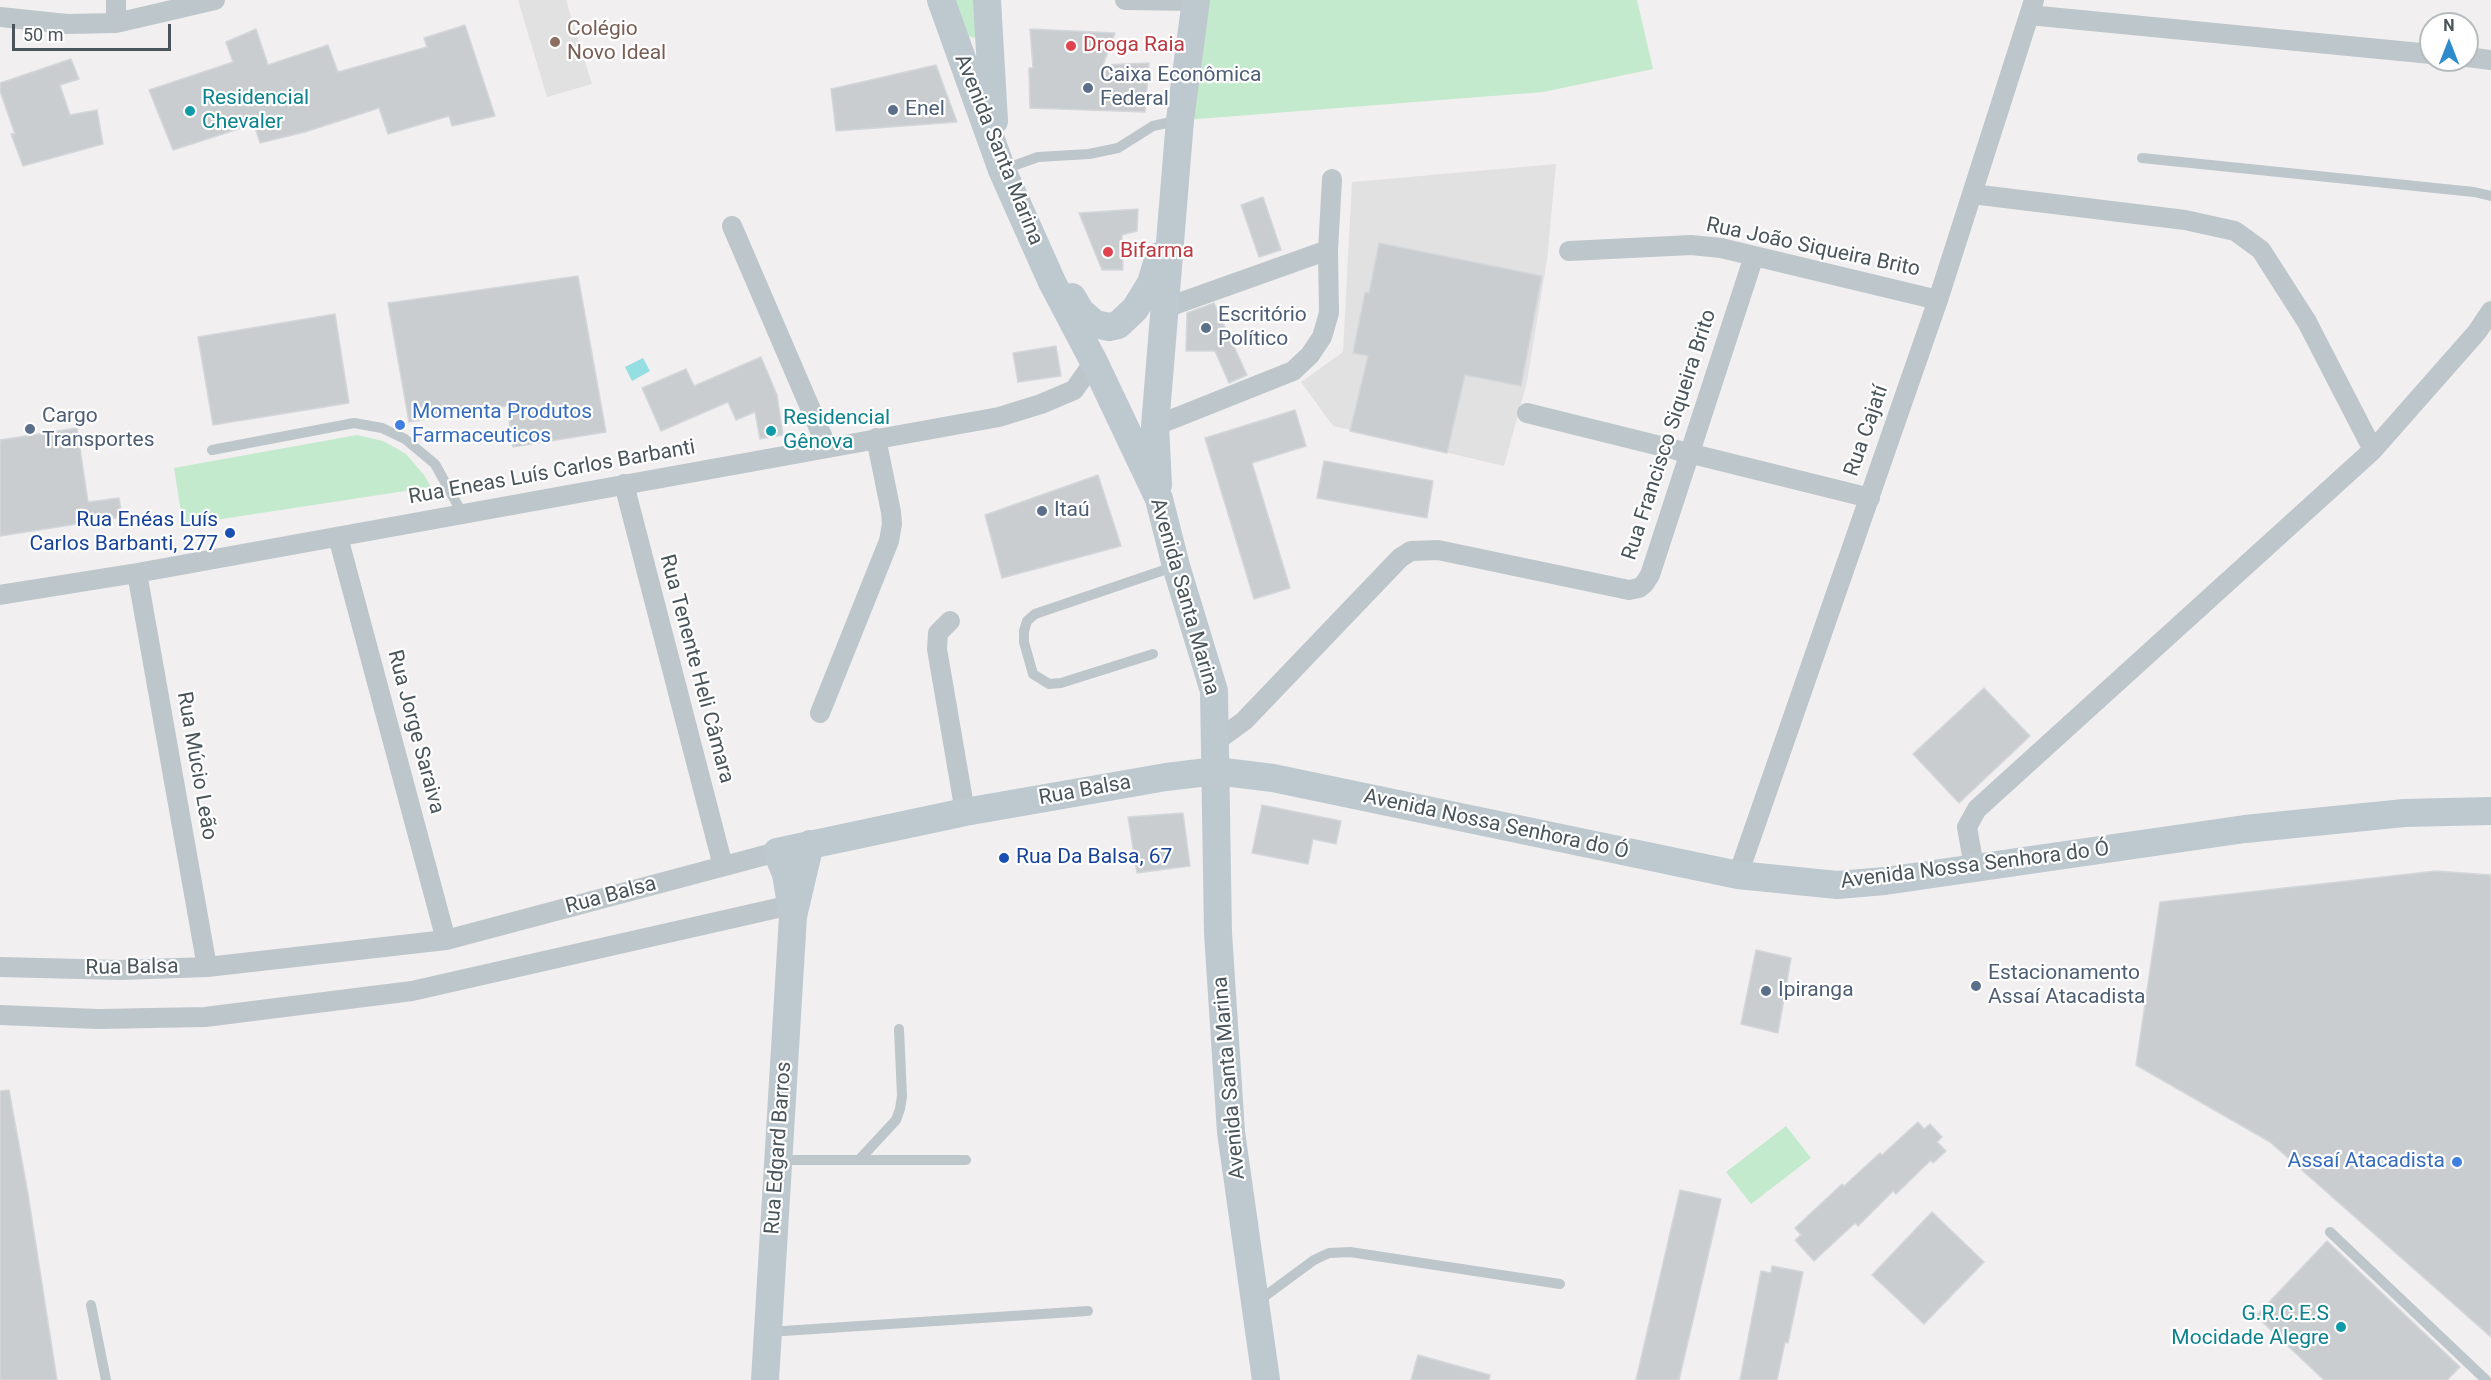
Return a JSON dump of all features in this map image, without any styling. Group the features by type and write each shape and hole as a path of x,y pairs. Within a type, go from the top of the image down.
{"main road":[{"name":"Avenida Santa Marina","path":"941,0 999,163 1052,282 1094,362 1159,499 1176,566 1214,691 1218,933 1232,1132 1266,1380"},
{"path":"987,0 999,163"},
{"path":"1159,499 1155,426 1180,120 1196,1"},
{"path":"1052,282 1067,289 1081,312 1095,324 1108,327 1118,325 1135,309 1151,283 1157,258 1170,243"},
{"name":"Avenida Nossa Senhora do Ó","path":"1216,771 1273,778 1737,875 1837,885 1885,881 2245,829 2404,813 2491,811"},
{"name":"Rua Balsa","path":"777,852 965,812 1166,777 1216,771"},
{"name":"Rua Edgard Barros","path":"765,1380 792,910 810,844"},
{"name":"Rua Edgard Barros","path":"777,852 786,874 792,910"}],"street":[{"path":"116,0 116,23"},
{"path":"0,17 67,24 116,23 215,0"},
{"path":"1125,0 1196,1"},
{"path":"2032,7 2419,53"},
{"name":"Rua Cajatí","path":"1737,875 1938,300 2032,7"},
{"path":"1155,426 1293,371 1310,355 1322,337 1329,313 1328,250 1332,178"},
{"path":"1972,194 2185,220 2235,231 2261,250 2307,322 2373,450"},
{"path":"732,226 827,447"},
{"name":"Rua João Siqueira Brito","path":"1569,251 1691,245 1721,248 1938,300"},
{"path":"1165,308 1328,250"},
{"name":"Rua Francisco Siqueira Brito","path":"1215,742 1244,721 1400,558 1411,551 1438,550 1629,590 1639,588 1650,575 1754,256"},
{"path":"1974,867 1967,827 1977,809 2373,450 2477,332 2491,311"},
{"name":"Rua Eneas Luís Carlos Barbanti","path":"0,595 137,573 999,417 1041,404 1074,390 1094,362"},
{"path":"1527,413 1870,498"},
{"path":"820,713 889,541 891,512 876,438"},
{"name":"Rua Tenente Heli Câmara","path":"624,484 723,866"},
{"name":"Rua Jorge Saraiva","path":"338,537 446,940"},
{"name":"Rua Múcio Leão","path":"137,573 207,967"},
{"path":"951,621 938,633 937,649 965,812"},
{"name":"Rua Balsa","path":"0,967 121,970 207,967 446,940 777,852"},
{"path":"0,1015 98,1018 205,1017 412,991 792,910"}],"lane":[{"path":"999,163 1058,154 1089,154 1118,148 1153,126 1180,120"},
{"path":"2142,158 2474,192 2491,196"},
{"path":"212,450 354,423 382,428 405,439 435,464 462,513"},
{"path":"1153,654 1061,683 1049,684 1033,674 1024,631 1027,621 1035,614 1176,566"},
{"path":"859,1160 896,1120 900,1109 902,1096 899,1029"},
{"path":"778,1160 966,1160"},
{"path":"2330,1232 2486,1380"},
{"path":"1257,1302 1314,1260 1329,1253 1350,1252 1560,1284"},
{"path":"91,1305 106,1380"},
{"path":"768,1332 1088,1311"}],"shaded area":[{"name":"Colégio Novo Ideal","path":"518,0 566,0 592,84 547,97"},
{"path":"1556,164 1547,260 1527,382 1504,466 1333,426 1301,382 1343,352 1352,182"}],"green space":[{"path":"941,0 987,0 982,39 952,33"},
{"path":"1196,0 1637,0 1653,69 1543,92 1185,120"},
{"path":"357,435 383,441 406,454 431,487 183,525 174,468"},
{"path":"1786,1126 1811,1158 1751,1204 1726,1172"}],"water":[{"path":"643,358 650,371 632,381 625,367"}],"building":[{"path":"465,25 495,116 452,126 449,116 388,134 379,108 305,132 260,143 254,124 173,150 149,90 233,62 226,42 256,29 268,65 328,45 338,72 427,47 424,38"},
{"name":"Caixa Econômica Federal","path":"1030,29 1115,33 1103,65 1149,63 1145,112 1030,108 1029,68 1033,68"},
{"path":"71,59 79,79 60,85 70,115 97,110 103,144 23,166 11,134 15,134 0,91 0,83"},
{"name":"Enel","path":"936,65 957,122 836,131 831,89"},
{"path":"1263,197 1281,250 1259,257 1241,205"},
{"name":"Bifarma","path":"1138,209 1137,231 1122,235 1123,270 1102,270 1079,213"},
{"path":"1379,243 1542,276 1521,386 1465,375 1447,453 1350,431 1368,356 1353,353 1365,292 1369,293"},
{"path":"578,276 606,432 513,447 507,406 409,422 388,303"},
{"name":"Escritório Político","path":"1214,303 1247,375 1229,383 1215,351 1186,351 1187,313"},
{"path":"335,314 349,403 213,425 198,337"},
{"path":"1056,346 1061,376 1018,382 1013,353"},
{"path":"761,357 777,395 783,435 760,439 755,412 736,420 728,402 661,431 642,388 686,369 694,386"},
{"path":"1295,410 1306,446 1252,463 1290,588 1254,599 1205,438"},
{"path":"77,428 88,502 119,498 122,517 0,536 0,440"},
{"path":"1324,461 1433,481 1427,518 1317,498"},
{"path":"1098,475 1121,546 1002,578 985,515"},
{"path":"1984,688 2030,736 1959,803 1913,754"},
{"path":"1262,805 1341,821 1336,844 1313,839 1308,864 1252,853"},
{"path":"1183,813 1190,866 1137,873 1128,817"},
{"path":"2436,871 2491,875 2491,1337 2270,1142 2136,1065 2160,902"},
{"name":"Ipiranga","path":"1756,950 1791,958 1778,1033 1741,1024"},
{"path":"9,1090 57,1380 0,1380 0,1091"},
{"path":"1918,1122 1924,1129 1930,1124 1942,1137 1937,1142 1946,1151 1933,1163 1931,1160 1896,1194 1893,1191 1858,1226 1855,1223 1814,1261 1795,1240 1801,1235 1795,1228 1842,1184 1844,1186 1880,1153 1882,1155"},
{"path":"1680,1190 1721,1199 1705,1269 1679,1380 1636,1380"},
{"path":"1932,1212 1984,1262 1924,1324 1872,1275"},
{"path":"2327,1241 2460,1367 2447,1380 2324,1380 2256,1316"},
{"path":"1772,1266 1803,1272 1788,1343 1785,1342 1777,1380 1740,1380 1761,1271 1771,1273"},
{"path":"1418,1355 1490,1375 1489,1380 1411,1380"}],"place":[{"name":"Colégio Novo Ideal","path":"555,42"},
{"name":"Droga Raia","path":"1071,46"},
{"name":"Caixa Econômica Federal","path":"1088,88"},
{"name":"Enel","path":"893,110"},
{"name":"Residencial Chevaler","path":"190,111"},
{"name":"Bifarma","path":"1108,252"},
{"name":"Escritório Político","path":"1206,328"},
{"name":"Momenta Produtos Farmaceuticos","path":"400,425"},
{"name":"Cargo Transportes","path":"30,429"},
{"name":"Residencial Gênova","path":"771,431"},
{"name":"Itaú","path":"1042,511"},
{"name":"Rua Enéas Luís Carlos Barbanti, 277","path":"230,533"},
{"name":"Rua Da Balsa, 67","path":"1004,858"},
{"name":"Estacionamento Assaí Atacadista","path":"1976,986"},
{"name":"Ipiranga","path":"1766,991"},
{"name":"Assaí Atacadista","path":"2457,1162"},
{"name":"G.R.C.E.S Mocidade Alegre","path":"2341,1327"}]}
